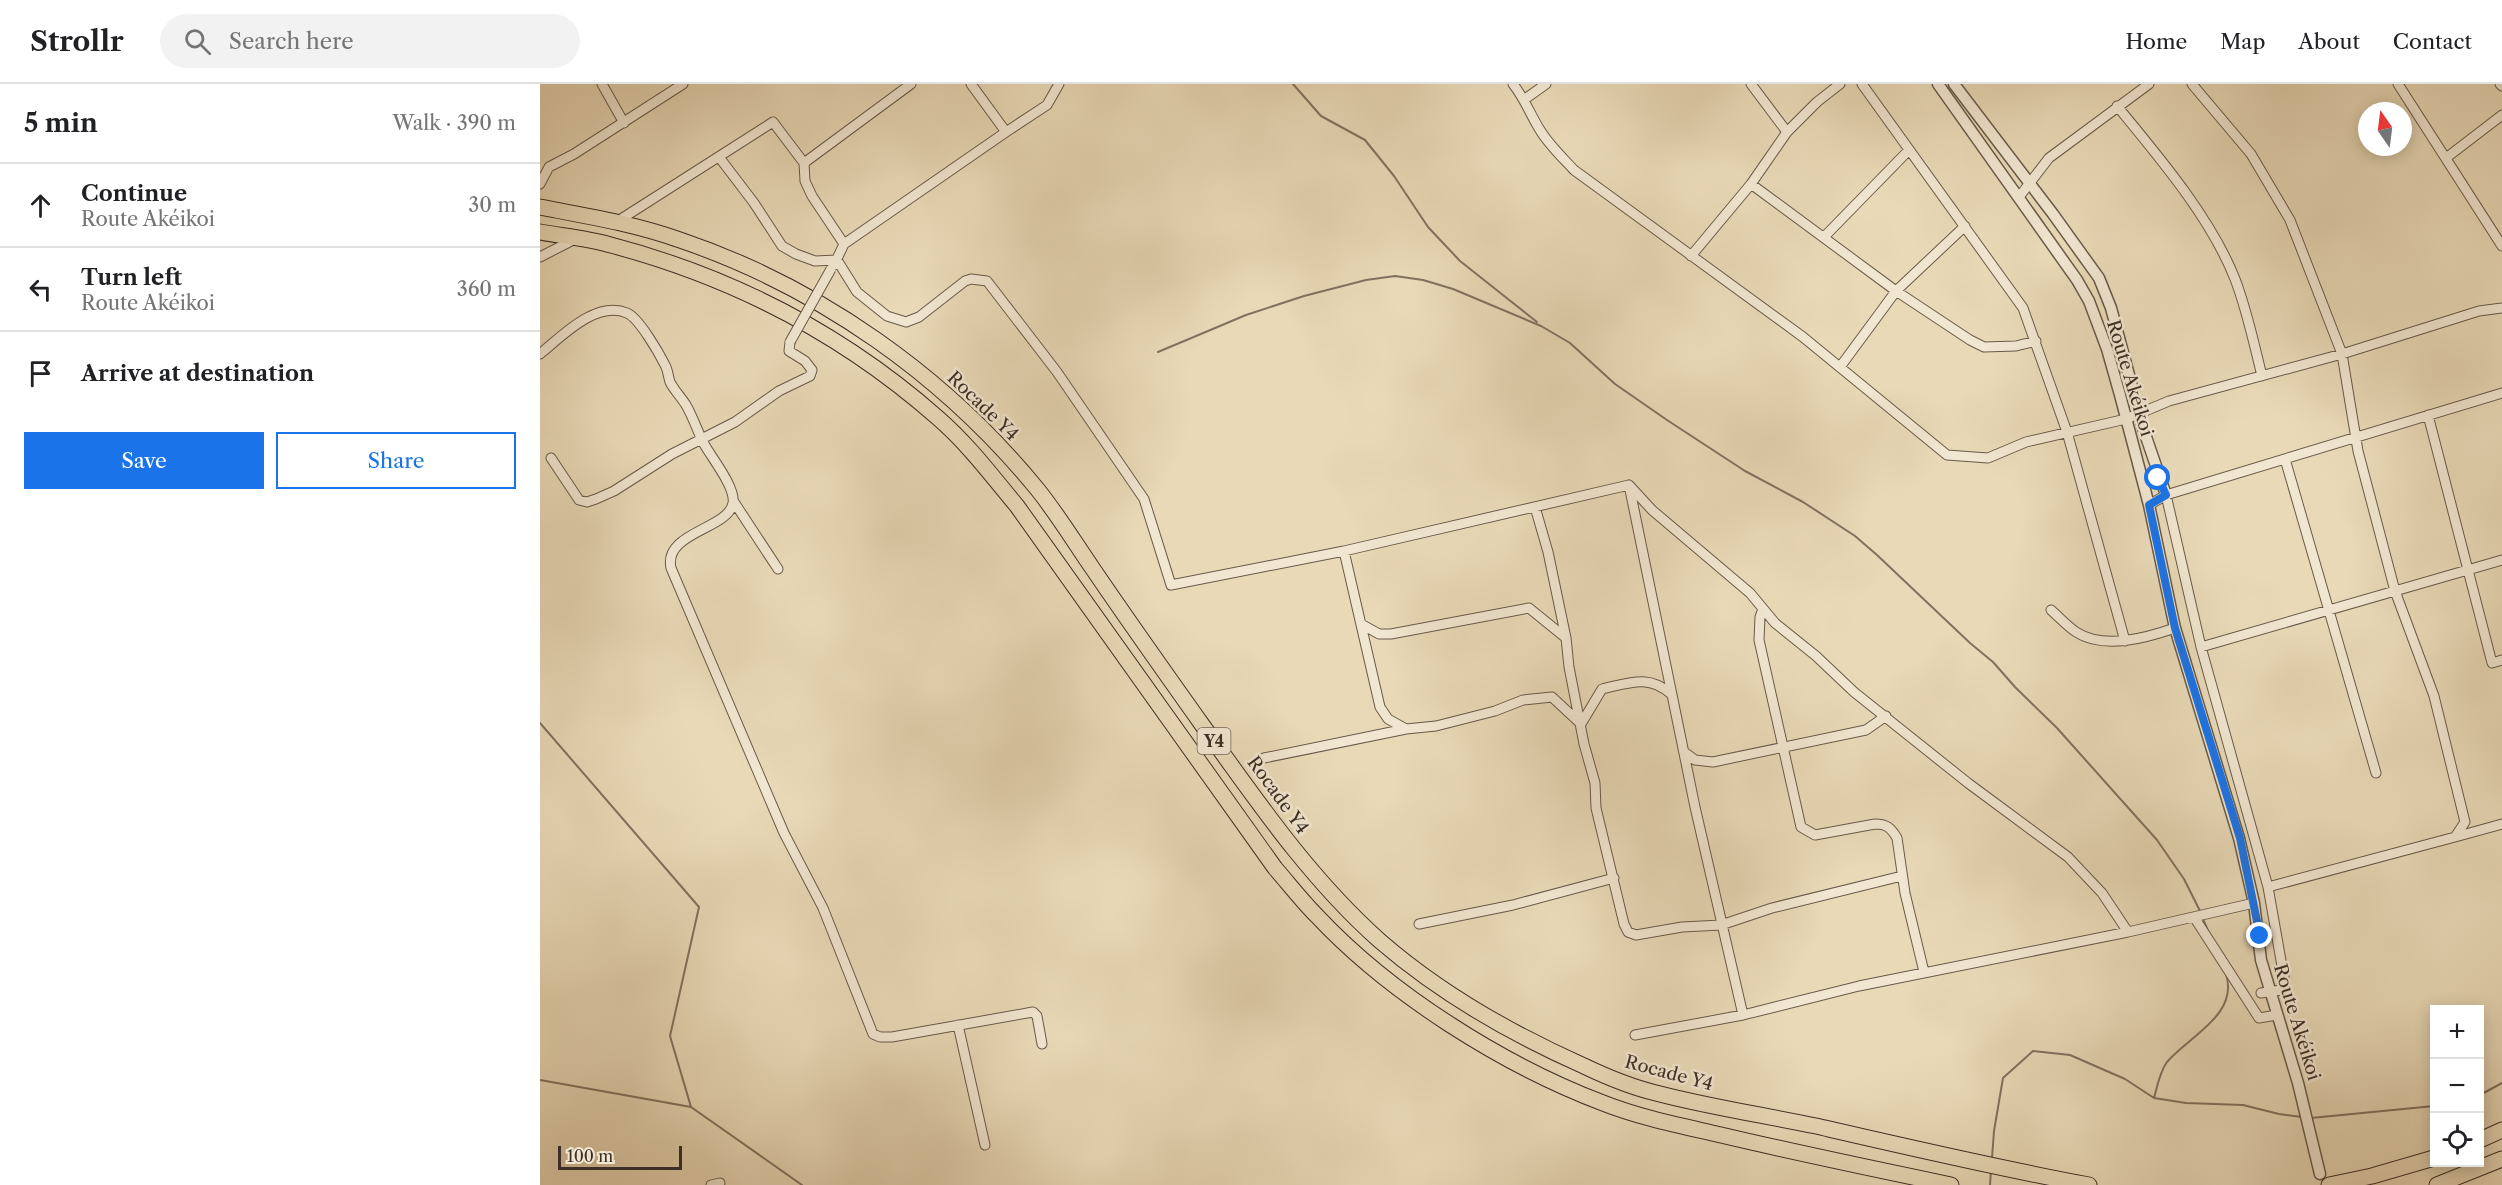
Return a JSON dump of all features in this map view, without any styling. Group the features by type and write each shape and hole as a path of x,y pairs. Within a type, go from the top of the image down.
{"highway":[{"name":"Rocade Y4","path":"540,207 618,221 680,240 745,265 807,297 868,333 954,401 994,440 1039,492 1158,664 1293,849 1333,894 1381,942 1450,994 1535,1044 1614,1079 1653,1093 1809,1125 1965,1161 2089,1185"},
{"name":"Y4","path":"540,232 606,243 672,264 737,289 795,317 859,355 939,419 976,457 1017,506 1275,868 1317,917 1369,965 1433,1012 1520,1067 1604,1103 1657,1120 1733,1138 1951,1185"},
{"path":"2484,1138 2502,1130"},
{"path":"2325,1180 2372,1176 2430,1159"},
{"path":"2437,1185 2502,1160"}],"street":[{"path":"602,84 624,123"},
{"path":"540,182 549,167 574,154 683,84"},
{"path":"804,163 911,84"},
{"path":"971,84 1006,132"},
{"path":"551,458 574,495 586,502 614,491 672,454 735,422 779,391 810,376 812,370 810,365 789,351 790,342 844,244 1047,105 1059,84"},
{"path":"1513,84 1525,99 1538,127 1551,146 1574,170 1803,337 1947,455 1988,458 2026,442 2126,420 2169,401 2342,354 2479,311 2502,309"},
{"path":"1525,99 1546,84"},
{"path":"1751,84 1787,132"},
{"path":"1691,256 1751,184 1787,132 1817,102 1840,84"},
{"path":"1862,84 2023,308 2067,432 2125,641"},
{"name":"Route Akéikoi","path":"1938,84 2077,280 2089,301 2107,349 2149,505 2175,628 2233,816 2254,903 2266,993 2277,1015 2325,1180"},
{"name":"Route Akéikoi","path":"1954,84 2099,278 2111,308 2158,478 2166,495"},
{"path":"2019,197 2039,168 2049,158 2116,106 2149,84"},
{"path":"2192,84 2251,154 2290,220 2342,354 2355,437 2395,591 2434,696 2465,822 2455,837"},
{"path":"2398,84 2502,246"},
{"path":"2116,106 2160,158 2216,239 2236,280 2262,376"},
{"path":"2446,158 2502,116"},
{"path":"618,221 772,123 804,163 805,181 812,196 844,244"},
{"path":"1824,237 1909,150"},
{"path":"719,157 754,203 782,246 815,261 837,260"},
{"path":"1751,184 1896,291 1984,347 2016,346 2036,341"},
{"path":"1840,367 1896,291 1965,226"},
{"path":"540,257 561,244 577,238"},
{"path":"837,260 857,292 887,316 906,322 919,317 965,281 987,280 1058,372 1144,499 1171,585 1344,551 1629,485"},
{"path":"540,354 560,336 596,313 627,313 633,317 658,352 670,381 690,412 702,440 729,487 734,502 778,569"},
{"path":"2149,505 2166,495 2502,393"},
{"path":"2428,415 2492,663 2502,660"},
{"path":"2285,459 2376,773"},
{"path":"1629,485 1652,510 1750,593 1775,623 1968,783 2068,857 2102,893 2128,932"},
{"path":"1629,485 1683,752 1743,1015"},
{"path":"2166,495 2201,647 2268,887 2285,983 2281,990 2266,993"},
{"path":"734,502 724,516 680,543 669,559 717,679 784,833 824,908 873,1034 880,1037 892,1037 1033,1011 1037,1017 1042,1044"},
{"path":"1535,507 1548,552 1566,638 1569,667 1584,744 1595,783 1596,808 1624,924 1628,932 1636,935 1682,927 1721,925 1773,908 1902,876"},
{"path":"1344,551 1380,707 1388,719 1406,729"},
{"path":"2201,647 2502,561"},
{"path":"1361,624 1379,634 1391,634 1529,608 1566,638"},
{"path":"1763,609 1760,617 1759,640 1801,827 1815,835 1885,824 1897,838 1902,876 1924,972"},
{"path":"2051,610 2075,632 2088,638 2125,641 2141,639 2175,628"},
{"path":"1581,724 1602,689 1645,681 1662,685 1671,694"},
{"path":"1264,758 1406,729 1436,726 1495,711 1523,700 1552,697 1581,724"},
{"path":"1683,752 1695,760 1704,762 1784,748 1866,730 1886,716"},
{"path":"2268,887 2502,824"},
{"path":"1419,924 1513,904 1614,878"},
{"path":"1635,1035 1743,1015 1924,972 2128,932 2254,903"},
{"path":"2194,917 2259,1018 2277,1015"},
{"path":"958,1025 985,1145"}],"waterway":[{"path":"1293,84 1321,116 1365,140 1394,176 1428,227 1460,261 1537,322"},
{"path":"1158,352 1246,315 1304,296 1366,280 1395,276 1423,280 1453,289 1541,326 1570,343 1615,384 1667,420 1745,471 1803,502 1855,536 1877,555 1993,662 2057,728 2157,840 2184,879 2200,911"},
{"path":"540,723 699,907 670,1036 691,1107"},
{"path":"2203,919 2209,933"},
{"path":"2154,1098 2167,1062 2210,1024 2219,1013 2228,988 2226,974"},
{"path":"1992,1158 2003,1078 2033,1051 2070,1055 2125,1079 2154,1098 2186,1103 2243,1105 2302,1117"},
{"path":"540,1080 691,1107 802,1185"},
{"path":"2484,1093 2502,1083"},
{"path":"2311,1118 2430,1106"},
{"path":"1990,1185 1991,1170"}],"route":[{"path":"2158,478 2166,495 2149,505 2170,607 2192,688 2240,838 2260,936"}]}
